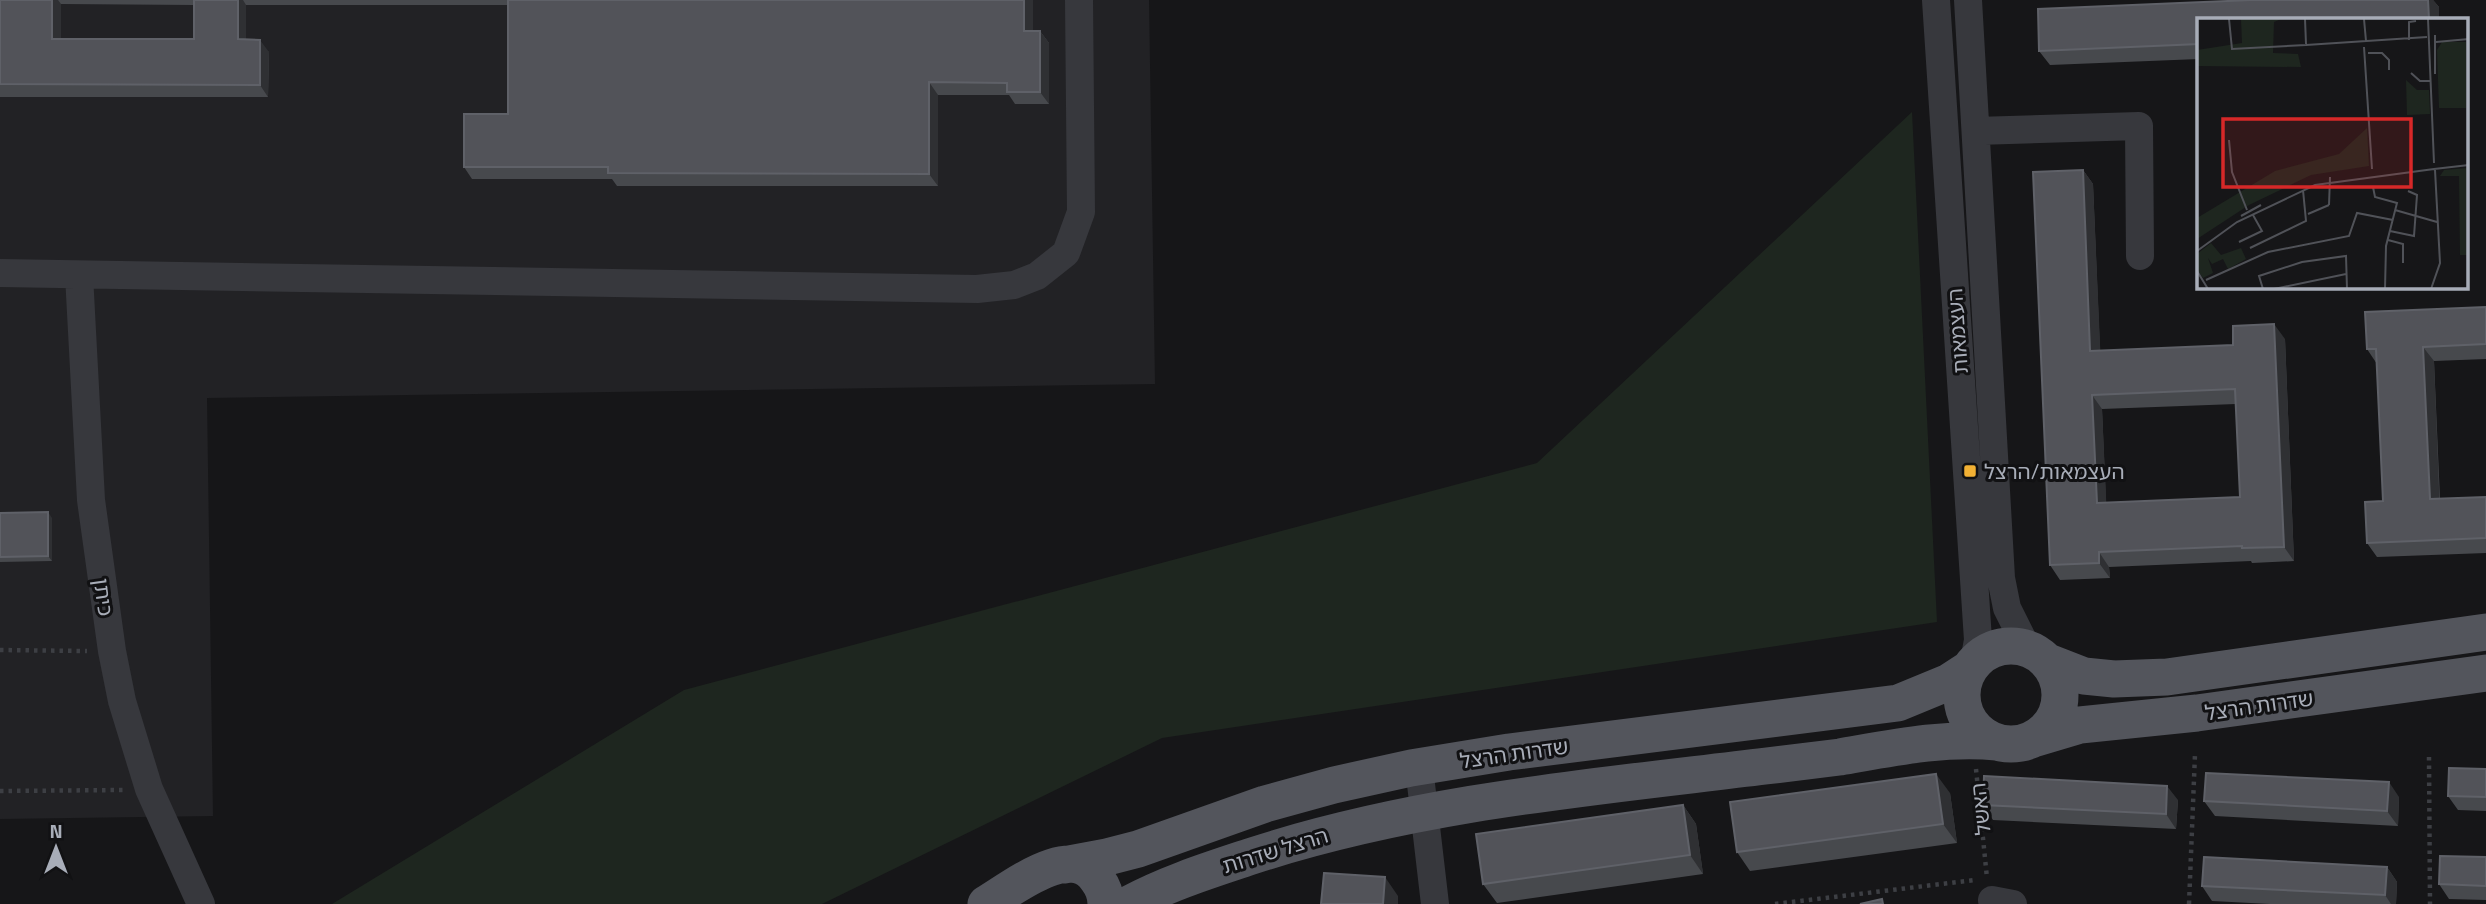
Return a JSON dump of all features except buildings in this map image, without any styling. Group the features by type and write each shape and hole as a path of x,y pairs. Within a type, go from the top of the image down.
{"main road":[{"name":"שדרות הרצל","path":"2038,655 2084,676 2132,679 2167,677 2486,632"},
{"path":"1425,812 1839,757 1914,744 1985,741 2009,744 2033,739 2050,724 2060,705 2057,675 2038,655 2013,645 1999,647 1985,653 1971,666 1963,683 1962,698 1965,713 1985,741"},
{"name":"שדרות הרצל","path":"1002,898 1039,871 1138,849 1239,812 1322,788 1419,767 1521,751 1898,703 1936,688 1971,666"},
{"name":"שדרות הרצל","path":"2033,739 2080,725 2197,713 2486,673"},
{"name":"הרצל שדרות","path":"1129,904 1151,892 1278,847 1425,812"},
{"path":"1064,865 1079,864 1093,872 1103,888 1106,904"}],"street":[{"path":"0,272 977,289 1014,285 1037,276 1066,253 1081,212 1079,0"},
{"name":"העצמאות","path":"1937,0 1979,640 1971,666"},
{"name":"העצמאות","path":"1968,0 2001,578 2007,608 2038,655"},
{"path":"1976,131 2139,126 2140,256"},
{"name":"כיתן","path":"79,275 91,500 112,651 122,701 149,789 201,904"},
{"path":"1419,767 1435,904"}],"path":[{"path":"0,650 112,651"},
{"name":"האשל","path":"1774,904 1997,894 1985,741"},
{"path":"2189,904 2195,754"},
{"path":"2429,757 2430,904"},
{"path":"0,790 149,789"}],"shaded area":[{"path":"0,0 1149,0 1155,384 207,398 213,816 0,819"},
{"path":"1912,112 1937,622 1162,738 822,904 332,904 684,690 1537,463"}],"place":[{"name":"העצמאות/הרצל","path":"1970,471"}]}
